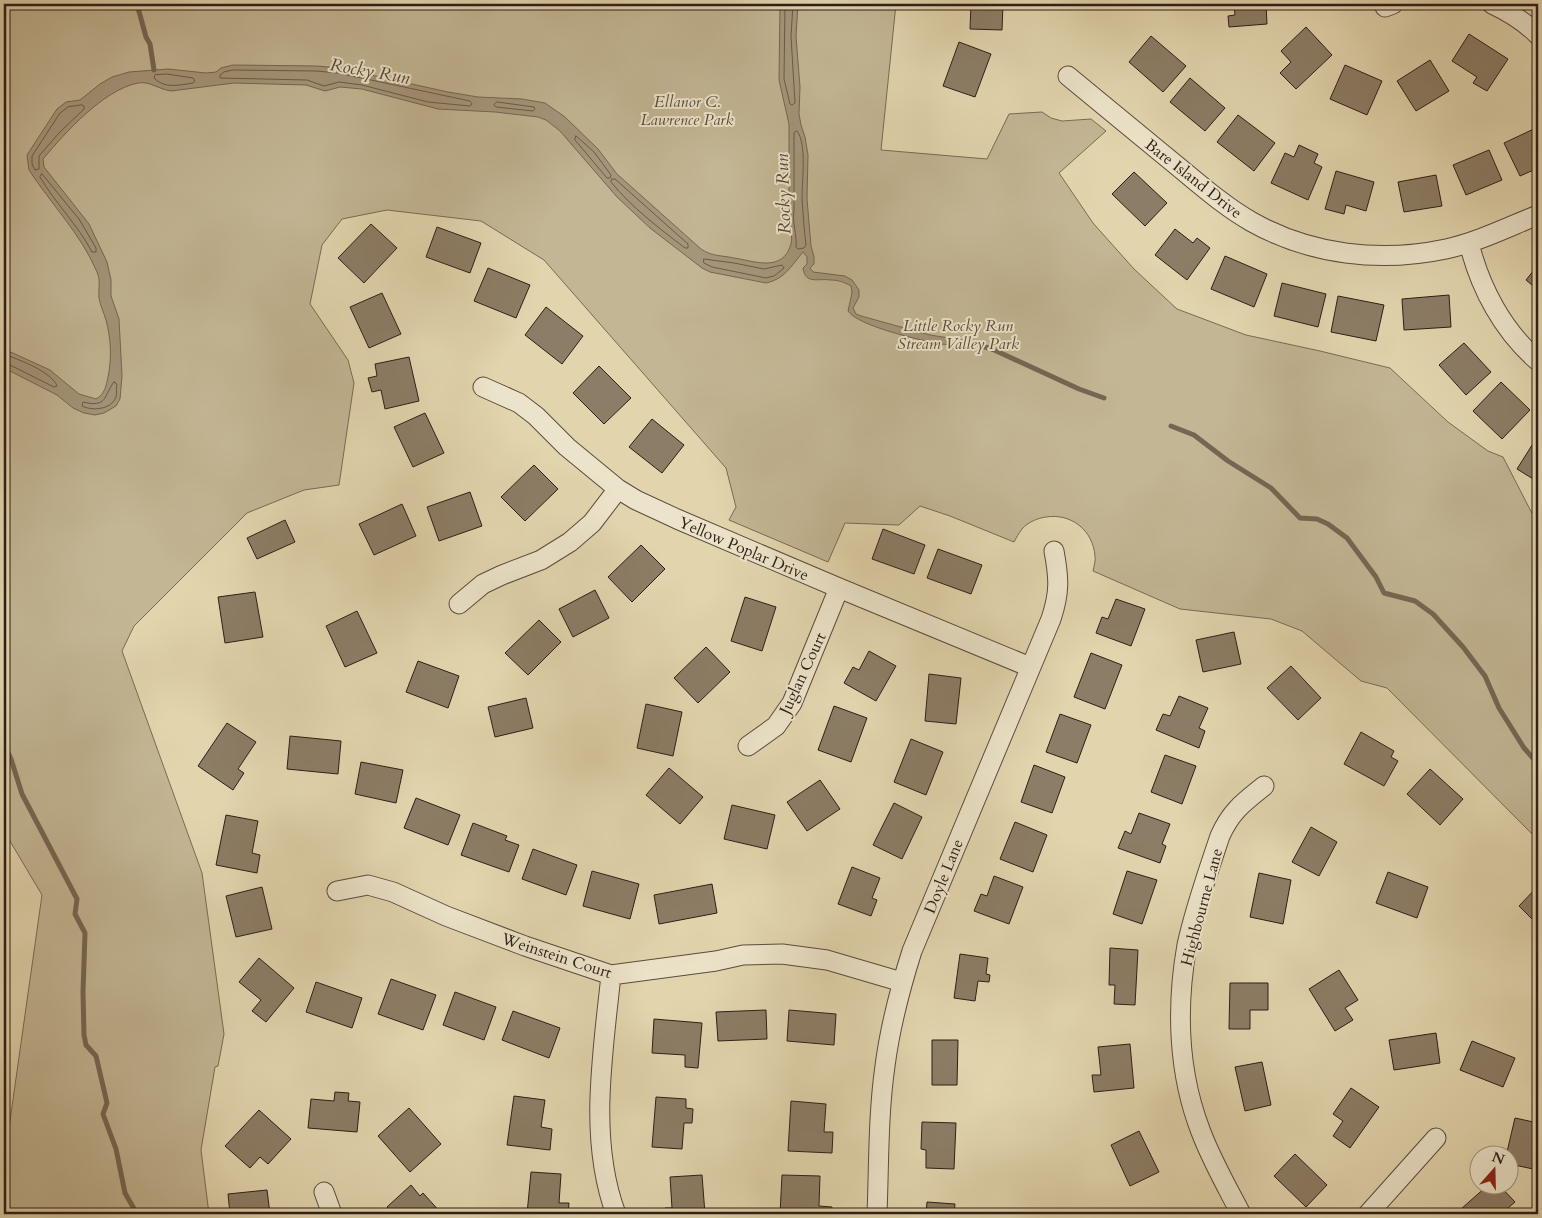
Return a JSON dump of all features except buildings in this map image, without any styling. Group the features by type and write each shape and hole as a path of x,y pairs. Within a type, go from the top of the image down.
{"street":[{"path":"1492,4 1504,9 1538,35"},
{"name":"Bare Island Drive","path":"1068,76 1222,202 1252,222 1280,235 1326,250 1376,256 1418,254 1469,243 1538,215"},
{"path":"1469,243 1480,281 1495,310 1511,333 1538,361"},
{"name":"Yellow Poplar Drive","path":"483,387 519,403 536,416 566,447 618,490 636,500 839,588 1030,666"},
{"path":"460,604 483,584 541,560 570,542 592,523 618,490"},
{"name":"Doyle Lane","path":"877,1214 881,1106 885,1066 902,982 912,951 1056,605 1059,577 1054,551"},
{"name":"Juglan Court","path":"748,746 776,726 792,704 839,588"},
{"name":"Highbourne Lane","path":"1242,1214 1201,1132 1192,1106 1186,1082 1181,1044 1182,984 1188,944 1195,915 1220,836 1236,808 1264,786"},
{"name":"Weinstein Court","path":"337,891 368,885 385,890 525,946 611,975 716,961 743,955 782,954 827,960 902,982"},
{"path":"611,975 601,1070 601,1146 610,1199 616,1214"},
{"path":"1368,1214 1436,1138"},
{"path":"324,1192 332,1214"}],"green space":[{"name":"Little Rocky Run Stream Valley Park","path":"4,4 896,4 881,150 987,159 1009,114 1042,112 1051,118 1062,121 1091,119 1106,131 1059,173 1093,223 1134,269 1177,309 1246,335 1390,368 1448,422 1488,451 1503,457 1538,525 1538,840 1387,688 1361,681 1302,631 1271,619 1180,609 1093,571 1095,558 1090,538 1079,525 1072,521 1055,516 1036,519 1024,527 1014,542 920,506 899,525 845,523 828,562 729,520 736,507 726,468 544,260 481,221 387,210 342,219 322,245 310,304 348,360 354,383 339,485 304,490 247,513 134,626 122,651 202,873 224,1034 218,1066 215,1067 201,1150 209,1214 4,1214 4,1163 42,895 4,831"}],"water":[{"path":"780,4 798,4 796,36 800,87 799,114 808,155 807,199 811,246 814,257 814,264 810,268 813,272 845,276 852,280 859,290 859,297 853,308 856,314 930,335 975,342 992,349 945,344 906,336 854,317 848,311 852,293 851,286 843,282 813,280 807,277 803,268 807,264 807,257 803,252 783,275 766,283 710,272 702,268 650,228 617,197 560,131 546,120 538,117 495,112 438,109 362,89 340,87 325,91 306,85 234,83 171,91 150,84 138,83 111,94 98,103 73,125 43,159 44,167 89,224 107,262 111,280 111,296 119,319 122,376 120,399 116,406 104,413 95,415 84,413 73,408 57,395 4,368 4,349 50,370 79,394 96,399 105,389 110,363 110,341 108,327 99,298 98,275 83,245 29,170 27,155 57,109 66,102 80,100 112,77 129,72 168,69 206,73 216,72 221,68 233,65 317,66 339,68 478,97 522,99 545,103 565,117 598,149 617,174 705,252 759,263 775,262 782,259 791,244 792,236 788,220 789,124 779,80"}],"waterway":[{"path":"137,4 146,37 150,44 154,70"},
{"path":"985,347 1079,389 1104,398"},
{"path":"1171,426 1194,435 1228,461 1271,488 1300,518 1317,519 1328,524 1347,538 1376,577 1384,593 1415,601 1433,614 1463,647 1485,676 1499,708 1524,748 1538,764"},
{"path":"4,744 11,759 22,794 77,899 75,914 85,933 84,1035 86,1045 96,1056 107,1103 103,1114 116,1149 125,1193 137,1214"}],"water label":[{"name":"Rocky Run","path":"370,71"},
{"name":"Rocky Run","path":"783,194"}],"park label":[{"name":"Ellanor C. Lawrence Park","path":"687,110"}]}
